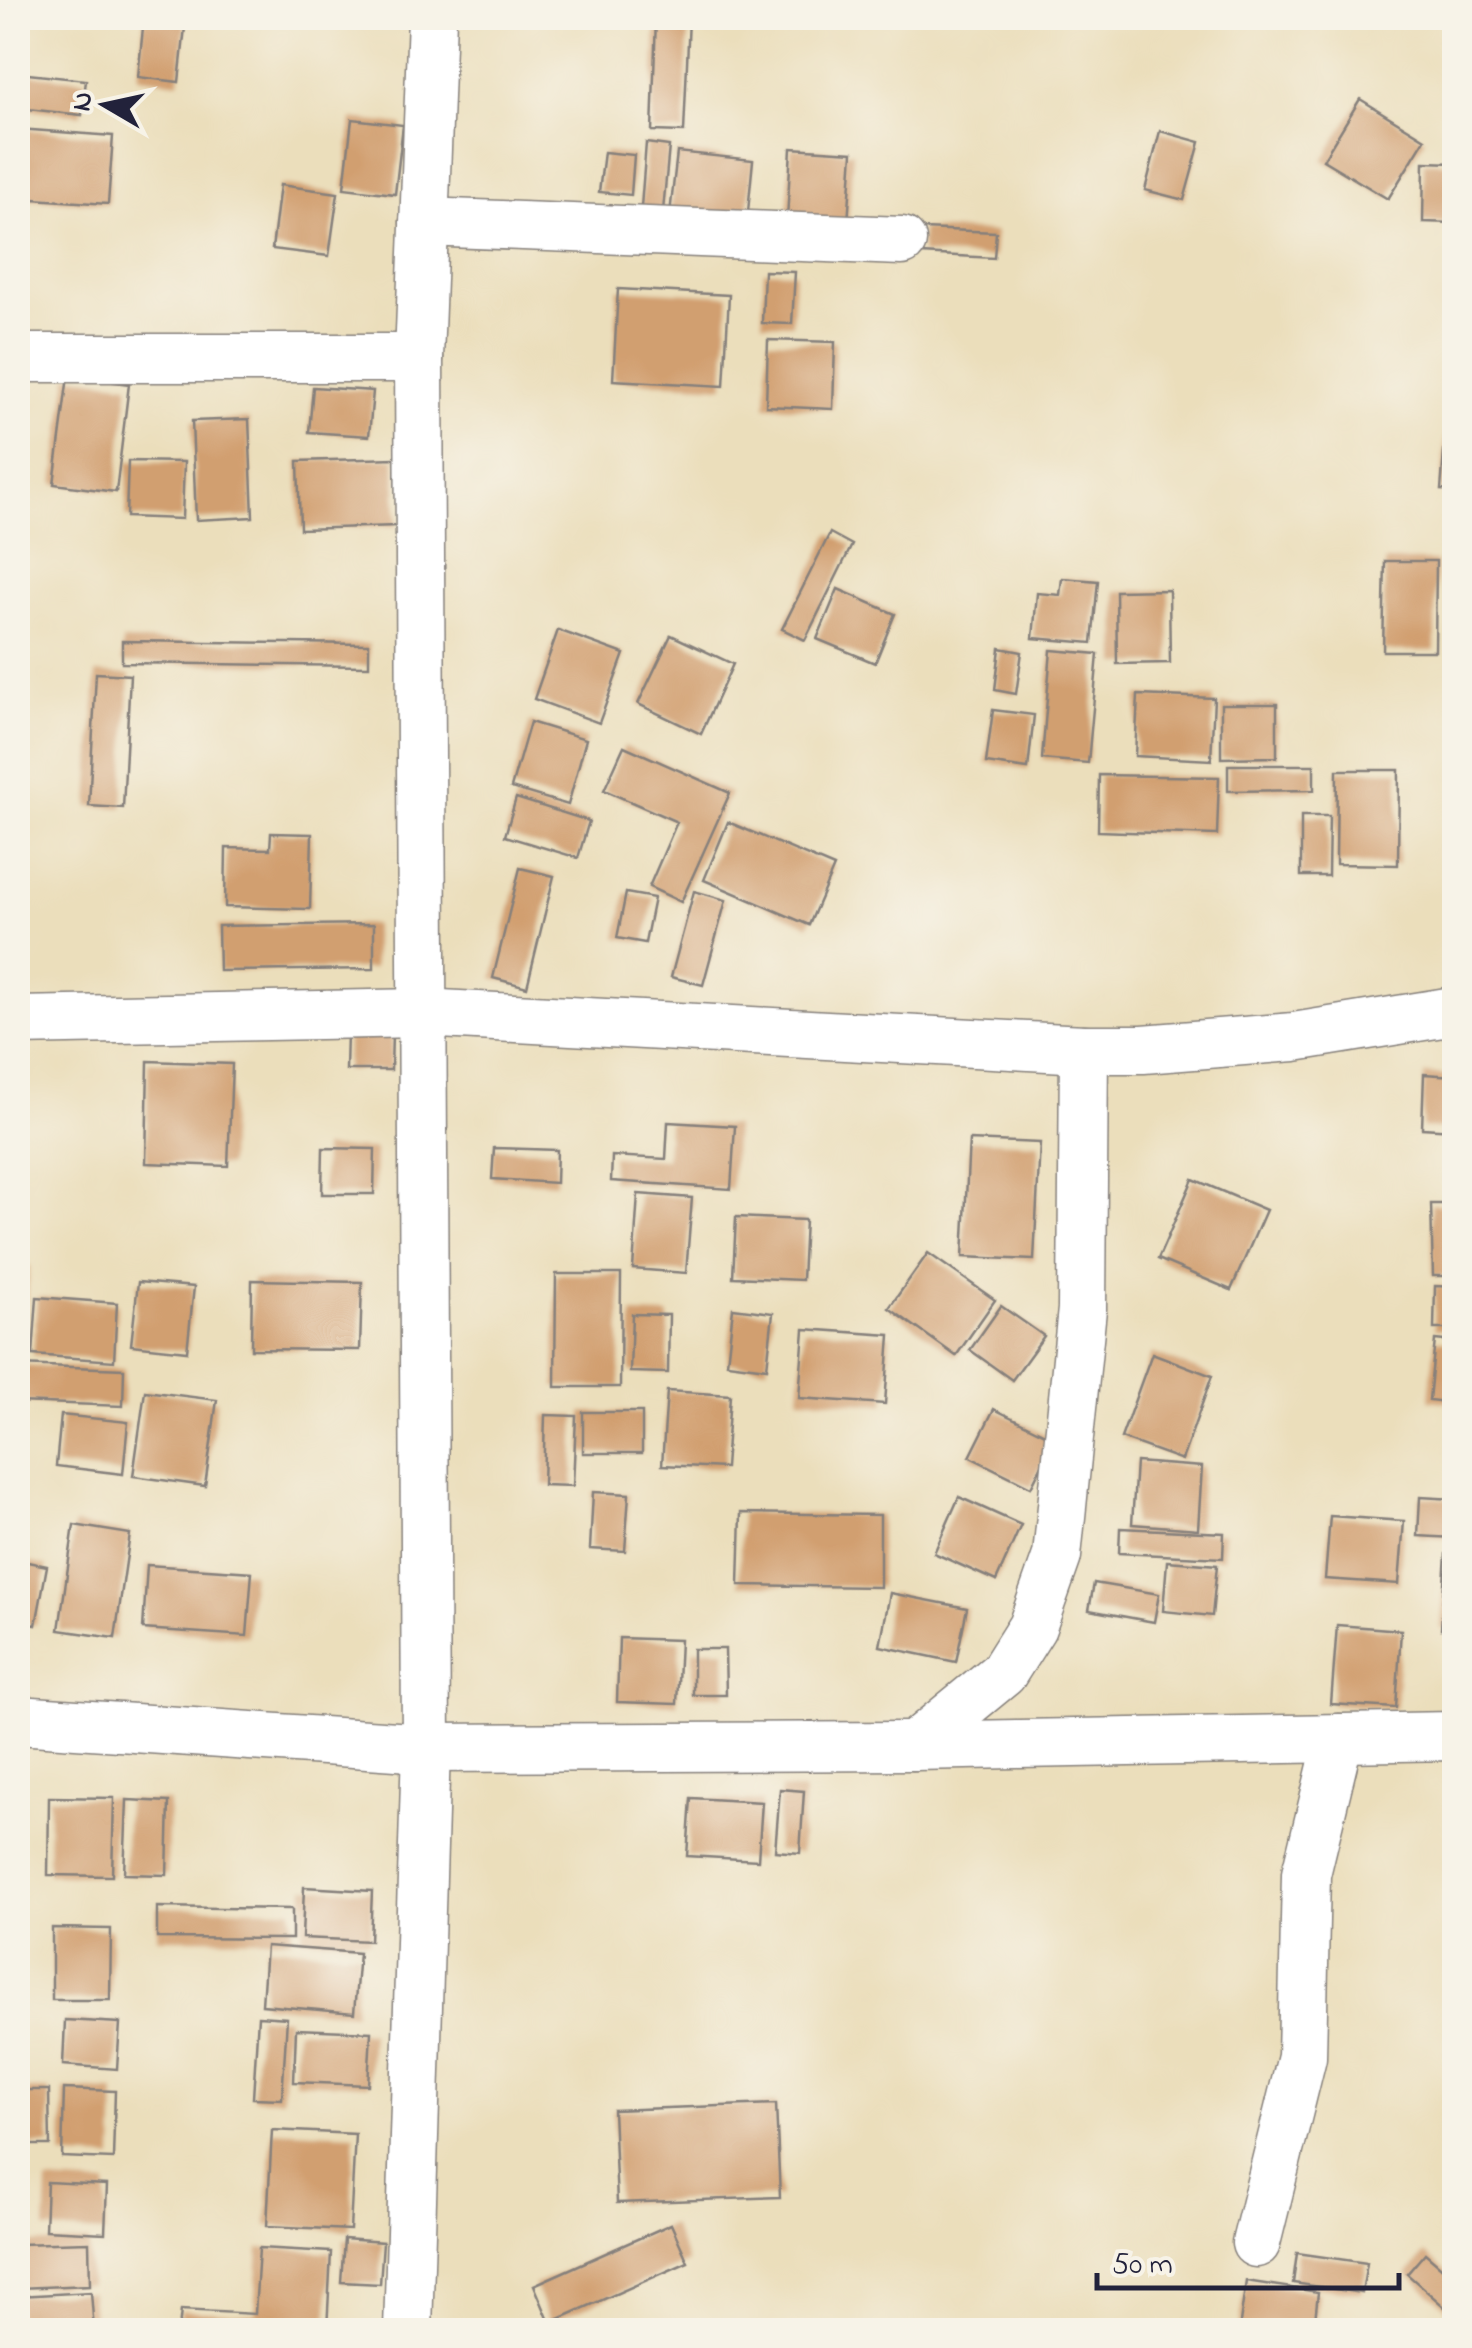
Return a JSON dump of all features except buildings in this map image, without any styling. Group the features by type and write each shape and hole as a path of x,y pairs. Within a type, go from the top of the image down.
{"street":[{"path":"408,2330 426,1748 419,358 432,18"},
{"path":"424,222 902,241"},
{"path":"18,358 419,358"},
{"path":"18,1021 422,1013 1084,1050 1294,1037 1454,1011"},
{"path":"914,1746 1003,1673 1032,1627 1057,1556 1082,1310 1084,1050"},
{"path":"18,1720 426,1748 914,1746 1454,1736"},
{"path":"1256,2243 1302,2057 1306,1874 1339,1738"}]}
